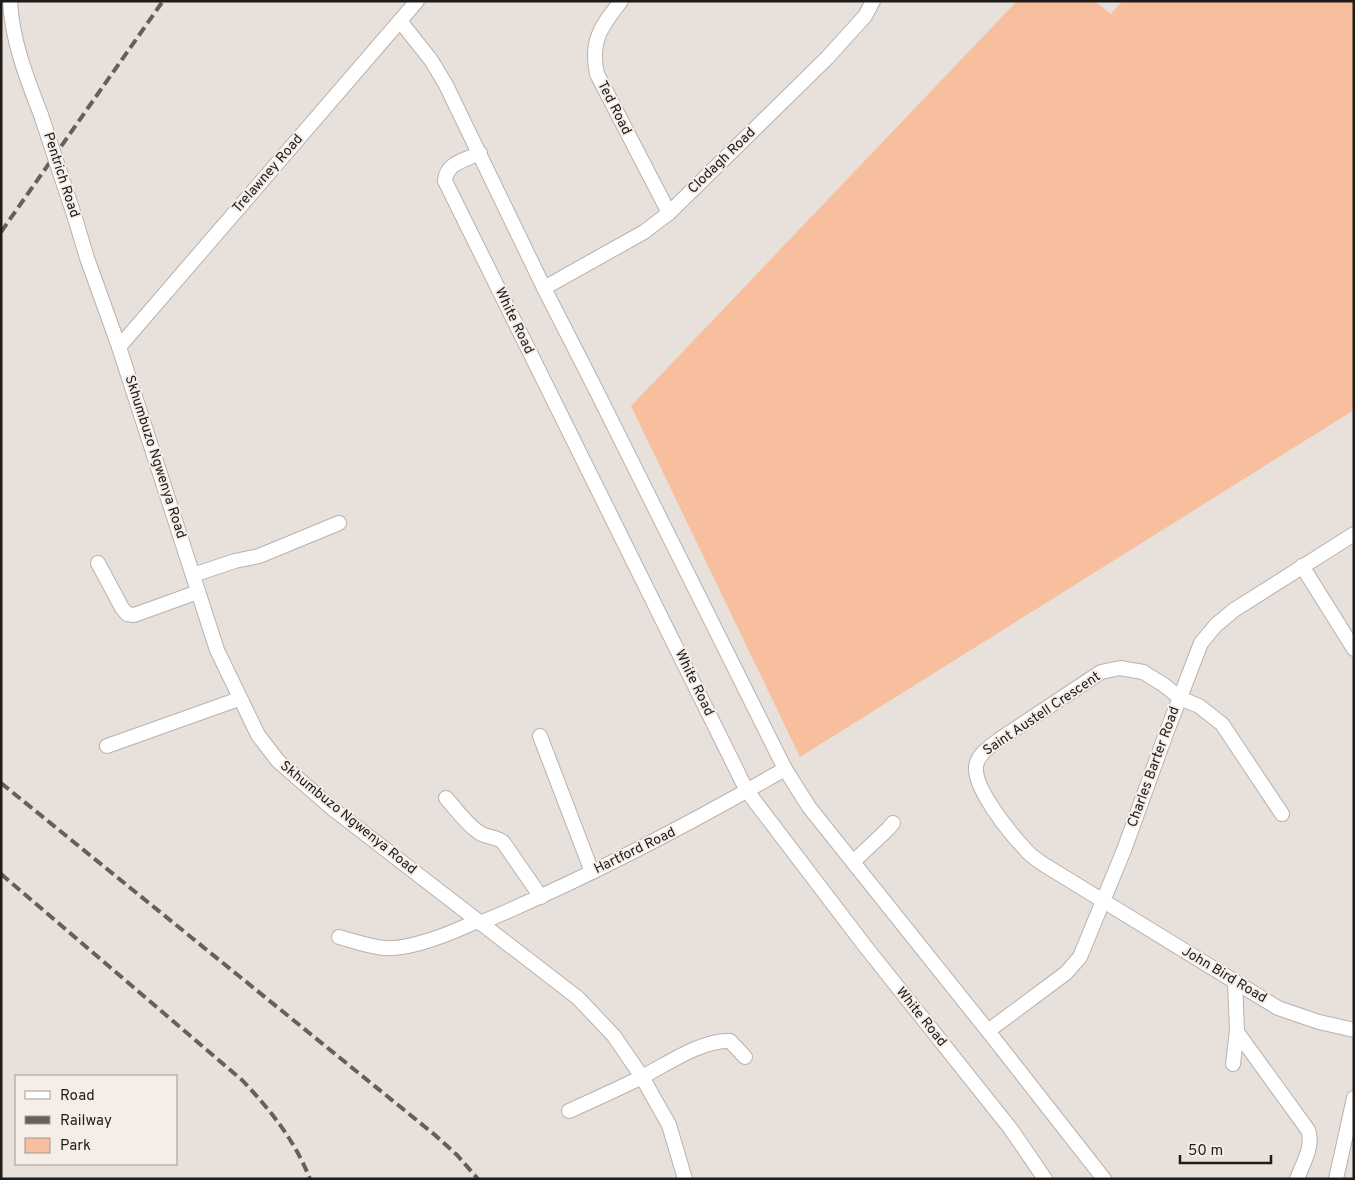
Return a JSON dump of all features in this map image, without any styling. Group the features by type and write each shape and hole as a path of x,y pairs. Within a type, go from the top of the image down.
{"street":[{"name":"Pentrich Road","path":"10,1 23,67 41,115 119,348"},
{"name":"Trelawney Road","path":"119,348 417,1"},
{"name":"Ted Road","path":"621,1 606,20 596,38 594,61 597,74 669,213"},
{"name":"Clodagh Road","path":"544,288 644,232 669,213 828,58 865,16 873,1"},
{"path":"400,21 436,68 785,769 809,806 1103,1178"},
{"name":"White Road","path":"480,154 451,166 446,171 445,181 747,791 865,946 1010,1128 1045,1179"},
{"name":"Skhumbuzo Ngwenya Road","path":"119,348 217,650 258,735 278,761 333,809 578,998 614,1036 642,1077 669,1125 685,1179"},
{"path":"193,575 235,561 259,556 339,523"},
{"name":"Charles Barter Road","path":"988,1031 1066,973 1080,957 1099,915 1102,902 1124,850 1201,643 1216,625 1234,610 1354,534"},
{"path":"98,564 122,608 128,614 134,614 198,592"},
{"path":"1302,566 1354,649"},
{"name":"Saint Austell Crescent","path":"1102,902 1043,864 1026,850 984,796 977,782 976,767 978,758 1000,739 1101,672 1120,668 1143,672 1180,698"},
{"path":"1180,698 1199,706 1222,724 1282,814"},
{"path":"107,746 239,699"},
{"path":"540,736 592,872"},
{"name":"Hartford Road","path":"339,937 385,948 403,946 454,932 541,897 592,872 690,823 785,769"},
{"path":"446,798 477,832 497,838 503,842 541,897"},
{"path":"853,862 893,823"},
{"name":"John Bird Road","path":"1102,902 1278,1008 1319,1022 1354,1030"},
{"path":"1233,1064 1237,1032 1235,982"},
{"path":"1237,1032 1308,1130 1310,1144 1297,1179"},
{"path":"569,1111 642,1077 682,1055 717,1042 730,1041 745,1057"},
{"path":"1336,1179 1354,1098"}],"green space":[{"path":"1017,1 1095,1 1111,14 1122,1 1354,1 1354,410 800,757 631,406"}],"railway":[{"path":"1,232 163,1"},
{"path":"1,783 435,1135 457,1155 478,1179"},
{"path":"1,874 242,1080 281,1126 297,1151 310,1179"}]}
